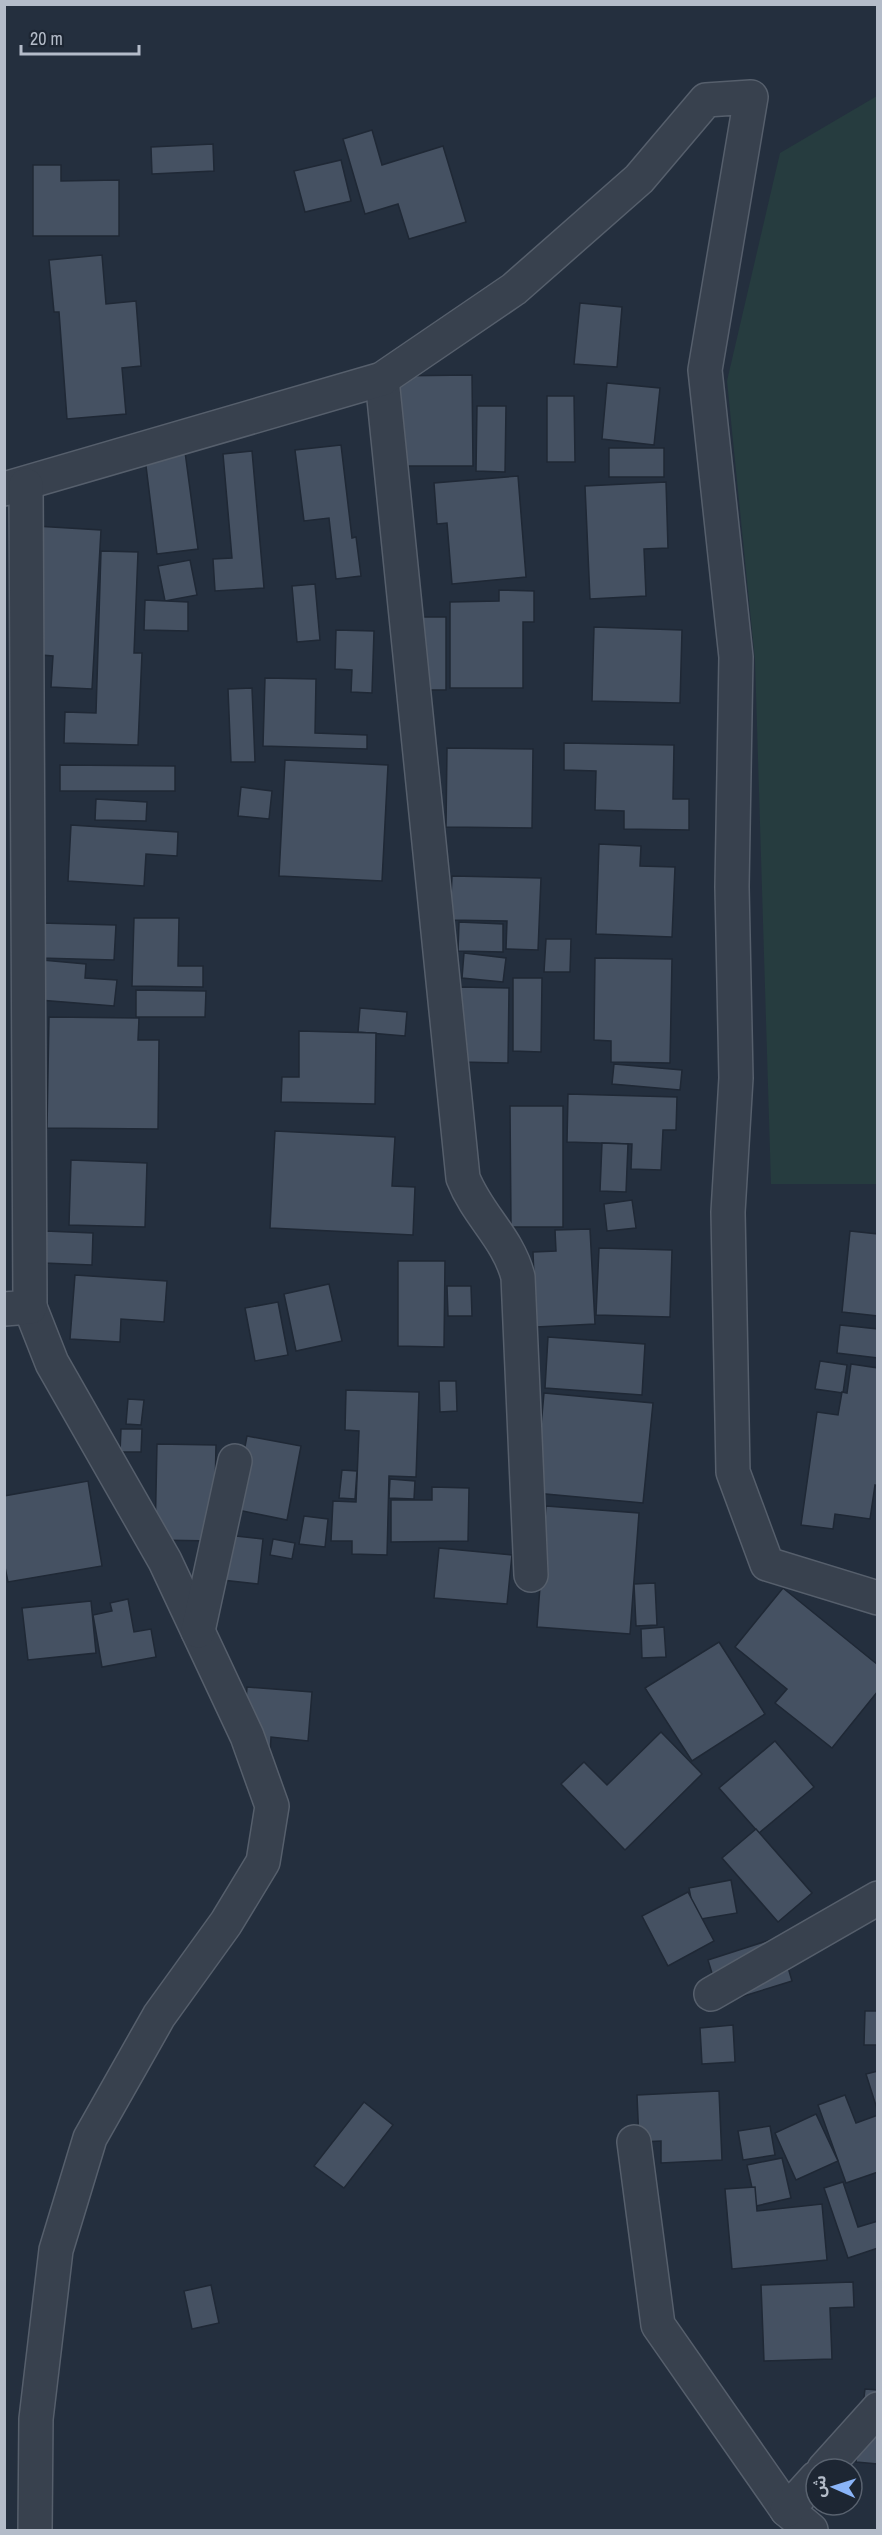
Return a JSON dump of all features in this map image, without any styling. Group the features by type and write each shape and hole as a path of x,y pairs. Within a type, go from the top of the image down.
{"street":[{"path":"34,2530 36,2419 56,2250 90,2138 159,2016 226,1923 263,1862 272,1806 247,1736 165,1561 52,1363 17,1308 15,487 157,443 382,379 514,289 639,179 706,100 751,97 705,370 736,657 732,887 736,1078 728,1212 733,1472 767,1564 878,1598"},
{"path":"382,379 463,1178 472,1202 506,1244 518,1277 531,1575"},
{"path":"198,1631 235,1461"},
{"path":"711,1994 878,1898"},
{"path":"634,2142 658,2325 799,2520"},
{"path":"835,2457 878,2409"}],"green space":[{"path":"877,96 877,1184 771,1184 755,660 727,381 780,153"}],"building":[{"path":"372,130 382,165 443,146 466,222 409,239 398,204 365,214 343,139"},
{"path":"213,144 214,171 152,174 151,147"},
{"path":"341,160 351,201 305,212 294,171"},
{"path":"33,165 61,165 61,181 119,180 119,236 33,236"},
{"path":"102,255 106,304 136,301 141,366 122,368 126,414 67,419 59,312 54,312 49,260"},
{"path":"580,303 622,307 617,367 574,364"},
{"path":"472,375 473,466 390,466 389,376"},
{"path":"607,383 660,388 654,445 602,439"},
{"path":"547,396 574,396 575,462 547,462"},
{"path":"477,406 506,406 505,472 476,471"},
{"path":"341,445 352,538 356,537 361,576 336,579 329,518 304,521 295,450"},
{"path":"609,448 664,448 664,477 609,477"},
{"path":"252,451 264,588 215,591 213,559 232,558 223,454"},
{"path":"185,452 198,549 157,554 145,458"},
{"path":"518,476 526,577 452,584 447,523 437,524 434,483"},
{"path":"666,482 668,548 644,549 646,596 590,599 585,486"},
{"path":"35,526 101,530 92,689 51,687 53,656 29,654"},
{"path":"101,551 138,552 134,653 142,653 138,745 64,743 65,712 96,713"},
{"path":"190,560 197,595 165,601 158,566"},
{"path":"315,584 320,640 297,642 292,586"},
{"path":"499,590 534,591 534,622 523,622 523,688 450,688 450,602 499,601"},
{"path":"145,600 188,602 188,631 144,630"},
{"path":"420,617 446,617 446,690 420,690"},
{"path":"594,627 682,630 680,703 592,701"},
{"path":"336,630 374,631 372,693 351,692 352,670 335,669"},
{"path":"265,678 316,679 315,733 367,735 367,749 263,746"},
{"path":"252,688 255,762 231,762 228,689"},
{"path":"564,743 674,745 673,799 689,799 689,830 624,829 624,811 595,810 596,771 564,770"},
{"path":"447,748 533,749 532,828 446,827"},
{"path":"285,760 388,765 382,881 279,876"},
{"path":"60,765 175,766 175,791 60,791"},
{"path":"241,787 272,791 269,819 238,816"},
{"path":"96,799 147,802 146,821 95,820"},
{"path":"71,825 178,832 177,856 146,854 144,886 68,881"},
{"path":"599,844 641,846 640,866 675,867 672,937 596,934"},
{"path":"452,876 541,878 538,950 506,949 507,921 450,920"},
{"path":"134,918 179,918 178,966 203,966 203,987 132,986"},
{"path":"459,922 503,924 503,952 458,951"},
{"path":"40,923 116,925 114,960 39,958"},
{"path":"546,939 571,939 570,972 544,972"},
{"path":"464,953 506,958 503,982 462,978"},
{"path":"595,958 672,959 670,1063 611,1062 611,1041 594,1040"},
{"path":"42,960 86,964 85,978 117,980 114,1006 39,1000"},
{"path":"513,978 542,978 541,1052 513,1051"},
{"path":"460,987 509,988 508,1063 459,1062"},
{"path":"136,990 206,991 205,1017 136,1017"},
{"path":"360,1008 407,1012 405,1036 358,1032"},
{"path":"49,1017 139,1018 138,1040 159,1040 158,1129 47,1128"},
{"path":"299,1031 376,1033 375,1104 281,1102 282,1077 299,1077"},
{"path":"614,1064 682,1070 680,1090 612,1084"},
{"path":"568,1094 677,1097 676,1130 663,1130 661,1170 631,1169 632,1144 567,1142"},
{"path":"510,1106 563,1106 563,1227 511,1227"},
{"path":"275,1131 395,1137 392,1186 415,1187 413,1235 270,1228"},
{"path":"602,1143 628,1144 626,1192 600,1191"},
{"path":"71,1160 147,1163 145,1227 69,1225"},
{"path":"632,1200 636,1228 607,1231 604,1204"},
{"path":"590,1229 595,1324 536,1327 533,1252 556,1251 555,1230"},
{"path":"45,1231 93,1233 92,1265 44,1263"},
{"path":"850,1231 878,1234 878,1316 842,1312"},
{"path":"599,1248 672,1250 670,1317 596,1315"},
{"path":"398,1261 445,1261 444,1347 398,1346"},
{"path":"75,1275 167,1281 164,1322 121,1319 120,1342 70,1339"},
{"path":"329,1284 342,1341 296,1351 284,1294"},
{"path":"447,1286 471,1286 472,1316 448,1316"},
{"path":"278,1302 288,1355 255,1361 245,1308"},
{"path":"840,1325 878,1329 878,1358 837,1353"},
{"path":"548,1337 645,1344 642,1395 545,1388"},
{"path":"820,1361 847,1365 843,1393 815,1389"},
{"path":"851,1364 878,1368 878,1486 875,1485 870,1519 835,1514 833,1529 801,1525 817,1412 838,1415 842,1392 847,1393"},
{"path":"439,1381 456,1381 457,1411 440,1412"},
{"path":"346,1390 419,1392 416,1477 389,1476 387,1555 352,1554 352,1541 331,1541 333,1501 356,1502 359,1431 345,1430"},
{"path":"544,1393 653,1403 643,1503 535,1493"},
{"path":"128,1399 144,1400 141,1425 126,1424"},
{"path":"121,1429 142,1429 141,1452 120,1452"},
{"path":"247,1436 301,1446 287,1520 233,1509"},
{"path":"157,1444 216,1445 214,1541 155,1540"},
{"path":"342,1470 357,1471 355,1499 339,1498"},
{"path":"390,1479 415,1481 414,1499 389,1498"},
{"path":"88,1481 102,1566 8,1582 4,1562 4,1496"},
{"path":"432,1487 469,1488 468,1541 391,1542 391,1500 432,1500"},
{"path":"546,1506 639,1513 630,1634 537,1627"},
{"path":"304,1516 328,1519 325,1547 299,1544"},
{"path":"227,1535 263,1539 258,1584 222,1580"},
{"path":"273,1539 295,1543 292,1559 270,1555"},
{"path":"439,1548 512,1555 507,1604 434,1598"},
{"path":"655,1583 657,1625 636,1626 634,1584"},
{"path":"783,1588 878,1665 878,1691 832,1748 775,1703 787,1689 735,1647"},
{"path":"128,1599 134,1632 151,1629 156,1657 102,1667 93,1615 112,1611 110,1603"},
{"path":"91,1601 96,1653 28,1660 22,1608"},
{"path":"664,1627 666,1657 642,1658 641,1629"},
{"path":"719,1642 765,1714 692,1761 645,1688"},
{"path":"247,1687 312,1692 308,1741 271,1737 270,1755 242,1753"},
{"path":"661,1732 702,1774 625,1850 561,1784 584,1762 607,1785"},
{"path":"775,1741 814,1787 759,1833 719,1788"},
{"path":"756,1829 812,1893 778,1922 722,1858"},
{"path":"731,1880 737,1913 695,1920 689,1888"},
{"path":"688,1892 714,1941 668,1966 642,1916"},
{"path":"779,1937 792,1981 721,2003 708,1960"},
{"path":"865,2011 878,2011 878,2045 864,2045"},
{"path":"733,2025 735,2062 702,2064 700,2028"},
{"path":"878,2071 878,2112 866,2074"},
{"path":"719,2091 722,2160 661,2163 661,2141 639,2142 637,2095"},
{"path":"845,2095 856,2123 878,2115 878,2172 846,2183 818,2105"},
{"path":"364,2102 393,2125 344,2188 314,2166"},
{"path":"816,2114 838,2161 796,2180 775,2133"},
{"path":"770,2126 775,2155 743,2160 738,2131"},
{"path":"782,2158 791,2198 756,2206 747,2165"},
{"path":"843,2182 858,2227 878,2221 878,2248 848,2258 824,2188"},
{"path":"755,2187 757,2211 822,2204 827,2260 732,2269 725,2189"},
{"path":"853,2282 854,2307 830,2308 832,2359 764,2361 761,2285"},
{"path":"211,2285 219,2323 192,2329 184,2291"},
{"path":"865,2389 878,2390 878,2464 864,2463 864,2457 857,2457"}]}
